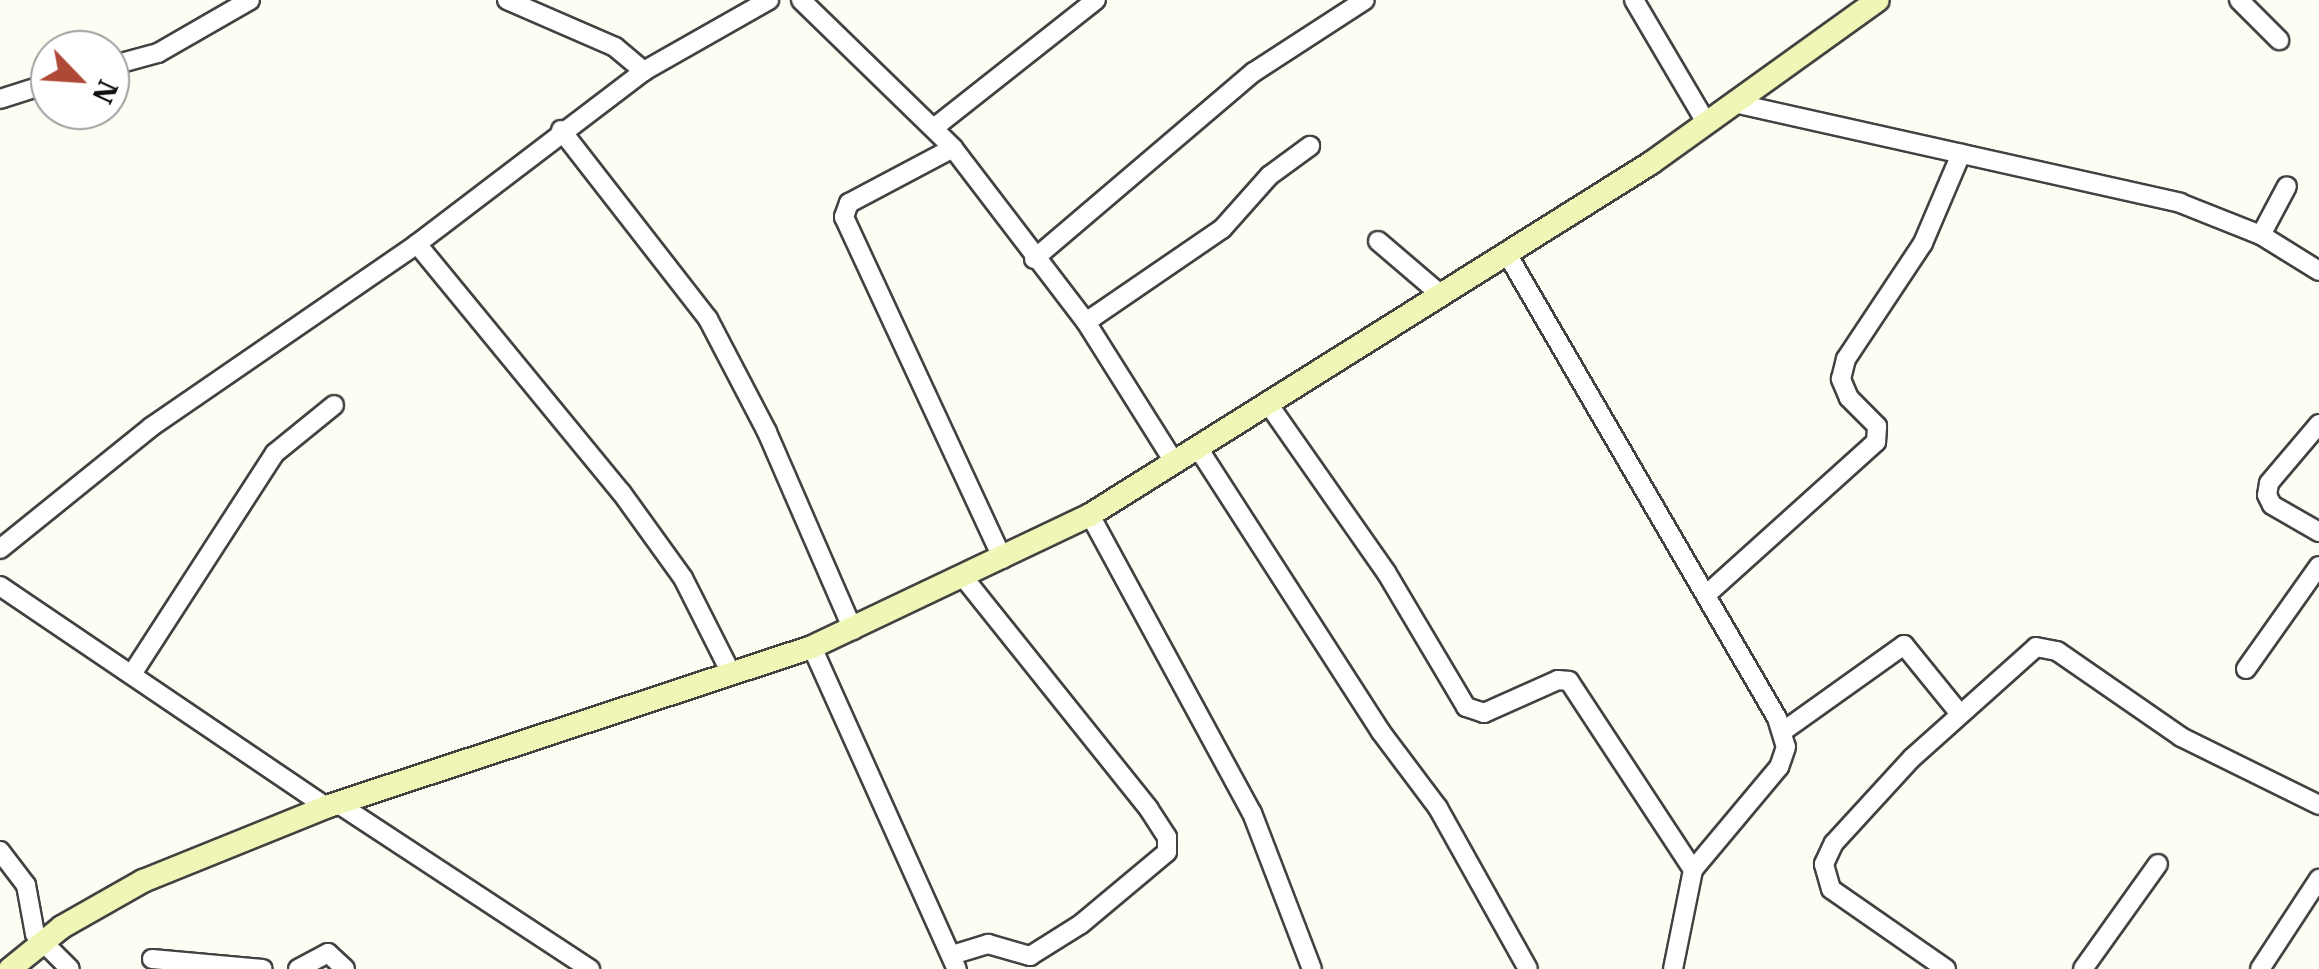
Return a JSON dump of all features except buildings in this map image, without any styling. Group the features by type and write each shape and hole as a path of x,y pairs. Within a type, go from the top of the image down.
{"street":[{"path":"130,61 158,53 250,0"},
{"path":"507,0 614,47 644,71"},
{"path":"0,549 151,427 417,244 561,130 644,71 769,0"},
{"path":"801,0 953,148 1034,259 1086,322 1174,462"},
{"path":"935,127 1096,0"},
{"path":"1034,259 1254,72 1365,0"},
{"path":"1634,0 1706,122"},
{"path":"10,969 42,944 144,881 331,805 812,647 1003,560 1090,515 1269,406 1706,122 1878,0"},
{"path":"2238,0 2279,40"},
{"path":"0,99 30,89"},
{"path":"1734,103 2180,202 2262,235 2316,265"},
{"path":"561,130 708,319 767,432 853,630"},
{"path":"1086,322 1222,229 1269,176 1310,146"},
{"path":"953,148 849,203 844,216 1003,560"},
{"path":"1706,595 1876,442 1877,426 1849,398 1841,379 1846,359 1923,243 1961,154"},
{"path":"2262,235 2287,186"},
{"path":"1378,241 1440,294"},
{"path":"417,244 622,492 691,592 731,673"},
{"path":"1506,252 1706,595 1782,732 1786,747 1779,767 1693,870 1673,969"},
{"path":"132,674 275,453 334,405"},
{"path":"1269,406 1386,572 1466,707 1484,713 1558,680 1569,681 1693,870"},
{"path":"2319,424 2266,495 2272,506 2319,532"},
{"path":"1198,448 1362,703 1438,808 1528,969"},
{"path":"1090,515 1252,813 1312,969"},
{"path":"2246,670 2319,566"},
{"path":"812,647 954,962 988,944 1030,956 1080,924 1167,852 1167,837 964,578"},
{"path":"0,586 331,805 590,969"},
{"path":"1782,732 1904,645 1960,714"},
{"path":"1946,969 1823,878 1834,843 1960,714 2028,652 2046,646 2181,737 2319,805"},
{"path":"0,851 26,884 30,922 42,944 70,969"},
{"path":"2083,969 2158,864"},
{"path":"2260,969 2319,879"},
{"path":"298,969 328,953 345,969"},
{"path":"152,959 264,969"}]}
